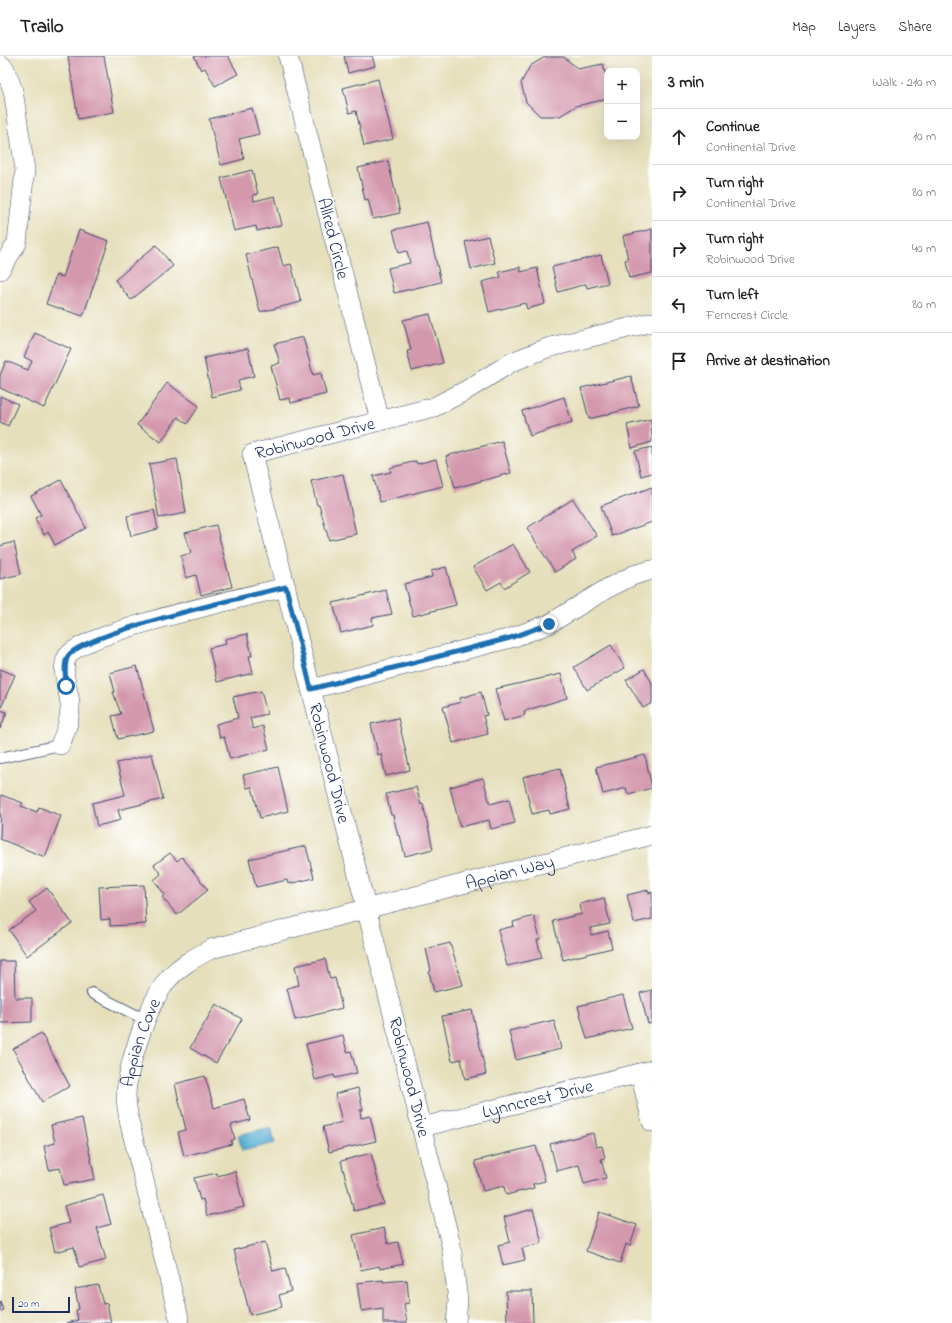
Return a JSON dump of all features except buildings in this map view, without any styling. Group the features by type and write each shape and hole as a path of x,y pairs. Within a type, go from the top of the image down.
{"street":[{"name":"Allred Circle","path":"288,56 380,421"},
{"path":"0,64 5,69 13,90 25,170 17,243 0,270"},
{"name":"Robinwood Drive","path":"456,1323 458,1301 451,1245 252,454 434,407 465,391 512,362 547,348 652,322"},
{"path":"311,689 510,638 549,624 608,588 634,575 652,570"},
{"path":"60,745 67,728 70,705 66,686 65,662 68,655 75,650 101,638 161,618 286,587"},
{"name":"Appian Way","path":"367,908 652,835"},
{"name":"Appian Cove","path":"179,1318 130,1125 126,1096 130,1068 146,1020 165,983 187,962 205,952 367,908"},
{"path":"646,1071 652,1122"},
{"name":"Lynncrest Drive","path":"422,1128 646,1071"}],"lane":[{"path":"0,758 60,745"},
{"path":"92,993 146,1020"}],"water":[{"path":"271,1127 275,1143 242,1151 238,1135"}],"route":[{"path":"66,686 65,662 68,655 75,650 101,638 161,618 286,587 311,689 510,638 549,624"}]}
